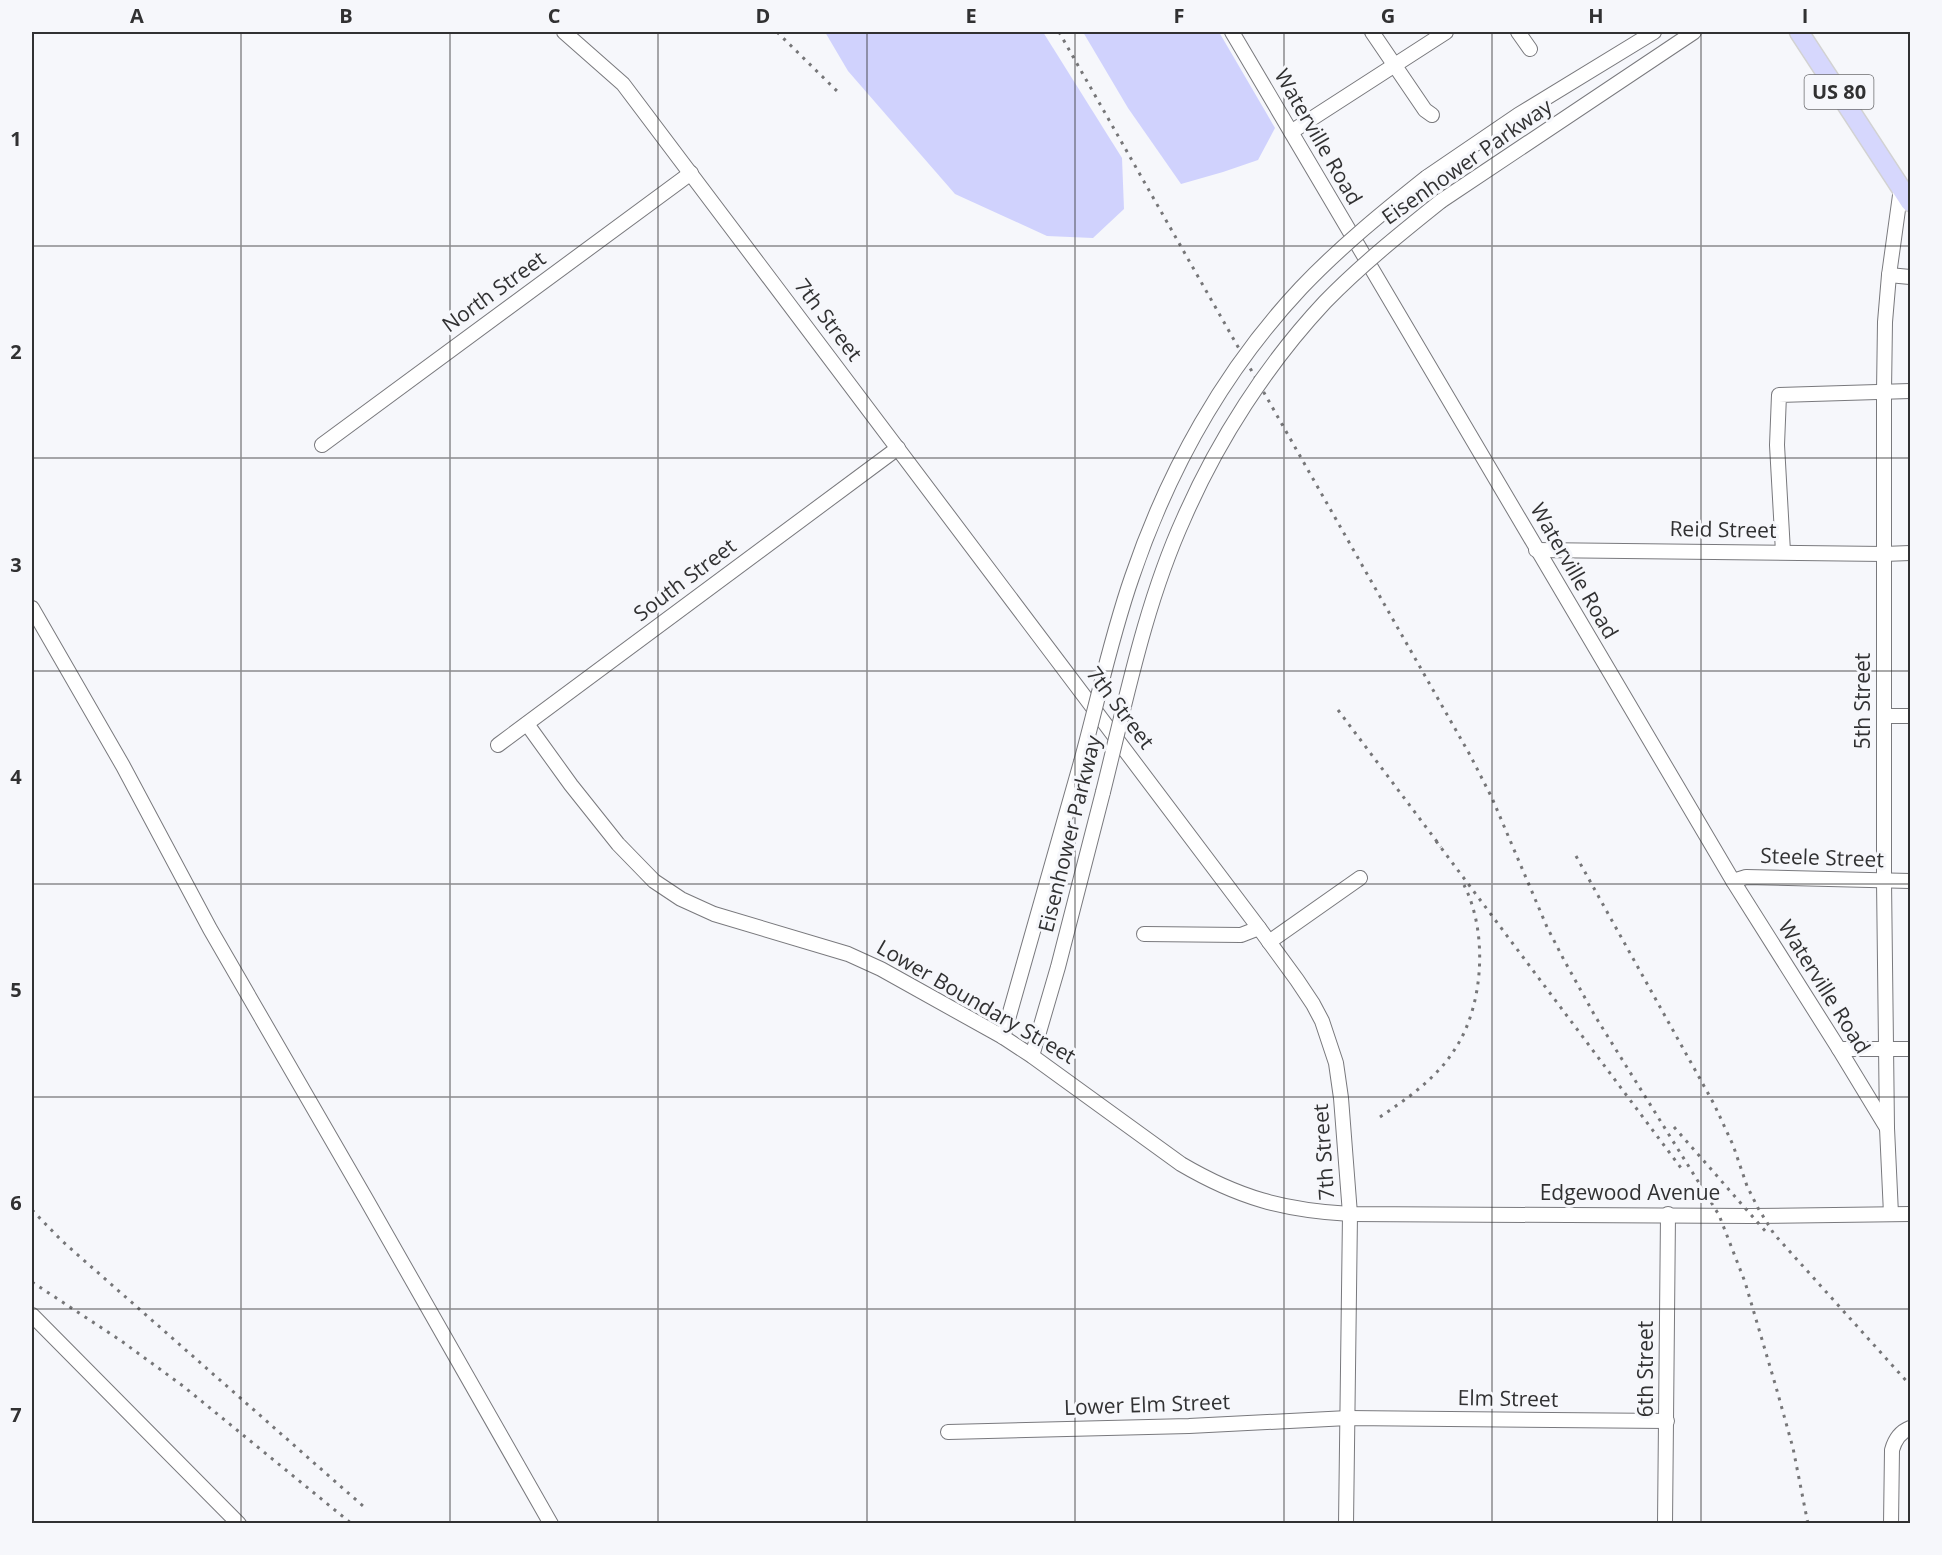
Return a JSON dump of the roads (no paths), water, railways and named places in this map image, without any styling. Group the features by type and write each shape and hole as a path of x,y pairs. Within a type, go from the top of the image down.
{"main road":[{"name":"US 80","path":"1798,32 1906,195"}],"street":[{"name":"7th Street","path":"564,32 623,84 1259,928 1313,1004 1336,1063 1350,1214 1346,1524"},
{"name":"Waterville Road","path":"1232,32 1733,881 1887,1128"},
{"path":"1372,32 1425,110 1432,115"},
{"path":"1291,132 1446,32"},
{"path":"1518,32 1530,49"},
{"name":"Eisenhower Parkway","path":"1003,1037 1131,579 1170,482 1202,423 1237,367 1259,337 1300,290 1376,217 1427,177 1518,116 1654,32"},
{"name":"Eisenhower Parkway","path":"1032,1056 1058,967 1154,598 1184,517 1225,438 1254,392 1325,303 1372,258 1441,201 1694,32"},
{"name":"North Street","path":"322,446 691,173"},
{"name":"5th Street","path":"1891,1214 1887,1128 1884,881 1885,322 1889,275 1906,195"},
{"path":"1889,275 1911,277"},
{"path":"1783,552 1777,445 1779,395 1911,391"},
{"name":"South Street","path":"498,745 898,448"},
{"name":"Reid Street","path":"1536,550 1911,553"},
{"path":"32,608 123,766 210,928 551,1524"},
{"path":"1884,716 1911,716"},
{"name":"Lower Boundary Street","path":"527,724 571,785 630,858 660,885 681,899 714,914 862,959 1003,1037 1077,1086 1154,1145 1202,1176 1254,1199 1285,1207 1350,1214"},
{"name":"Steele Street","path":"1733,881 1746,877 1911,881"},
{"path":"1269,942 1360,878"},
{"path":"1144,934 1241,935 1259,928"},
{"path":"1839,1049 1911,1049"},
{"name":"Edgewood Avenue","path":"1350,1214 1751,1216 1911,1214"},
{"name":"6th Street","path":"1665,1524 1668,1214"},
{"path":"32,1315 239,1524"},
{"name":"Elm Street","path":"1348,1418 1667,1421"},
{"name":"Lower Elm Street","path":"948,1432 1189,1426 1348,1418"},
{"path":"1891,1524 1892,1450 1894,1441 1906,1431"}],"railway":[{"path":"777,32 840,94"},
{"path":"1059,32 1470,755 1492,798 1547,927 1595,1016 1719,1215 1745,1282 1776,1387 1793,1448 1808,1524"},
{"path":"1338,710 1441,847"},
{"path":"1436,841 1684,1172"},
{"path":"1576,856 1714,1104 1733,1145 1747,1186 1774,1234 1910,1385"},
{"path":"1380,1117 1411,1095 1440,1069 1465,1031 1477,990 1479,946 1477,924 1464,885"},
{"path":"1674,1127 1767,1233"},
{"path":"32,1210 62,1241 363,1506"},
{"path":"32,1282 120,1340 183,1386 352,1524"}]}
